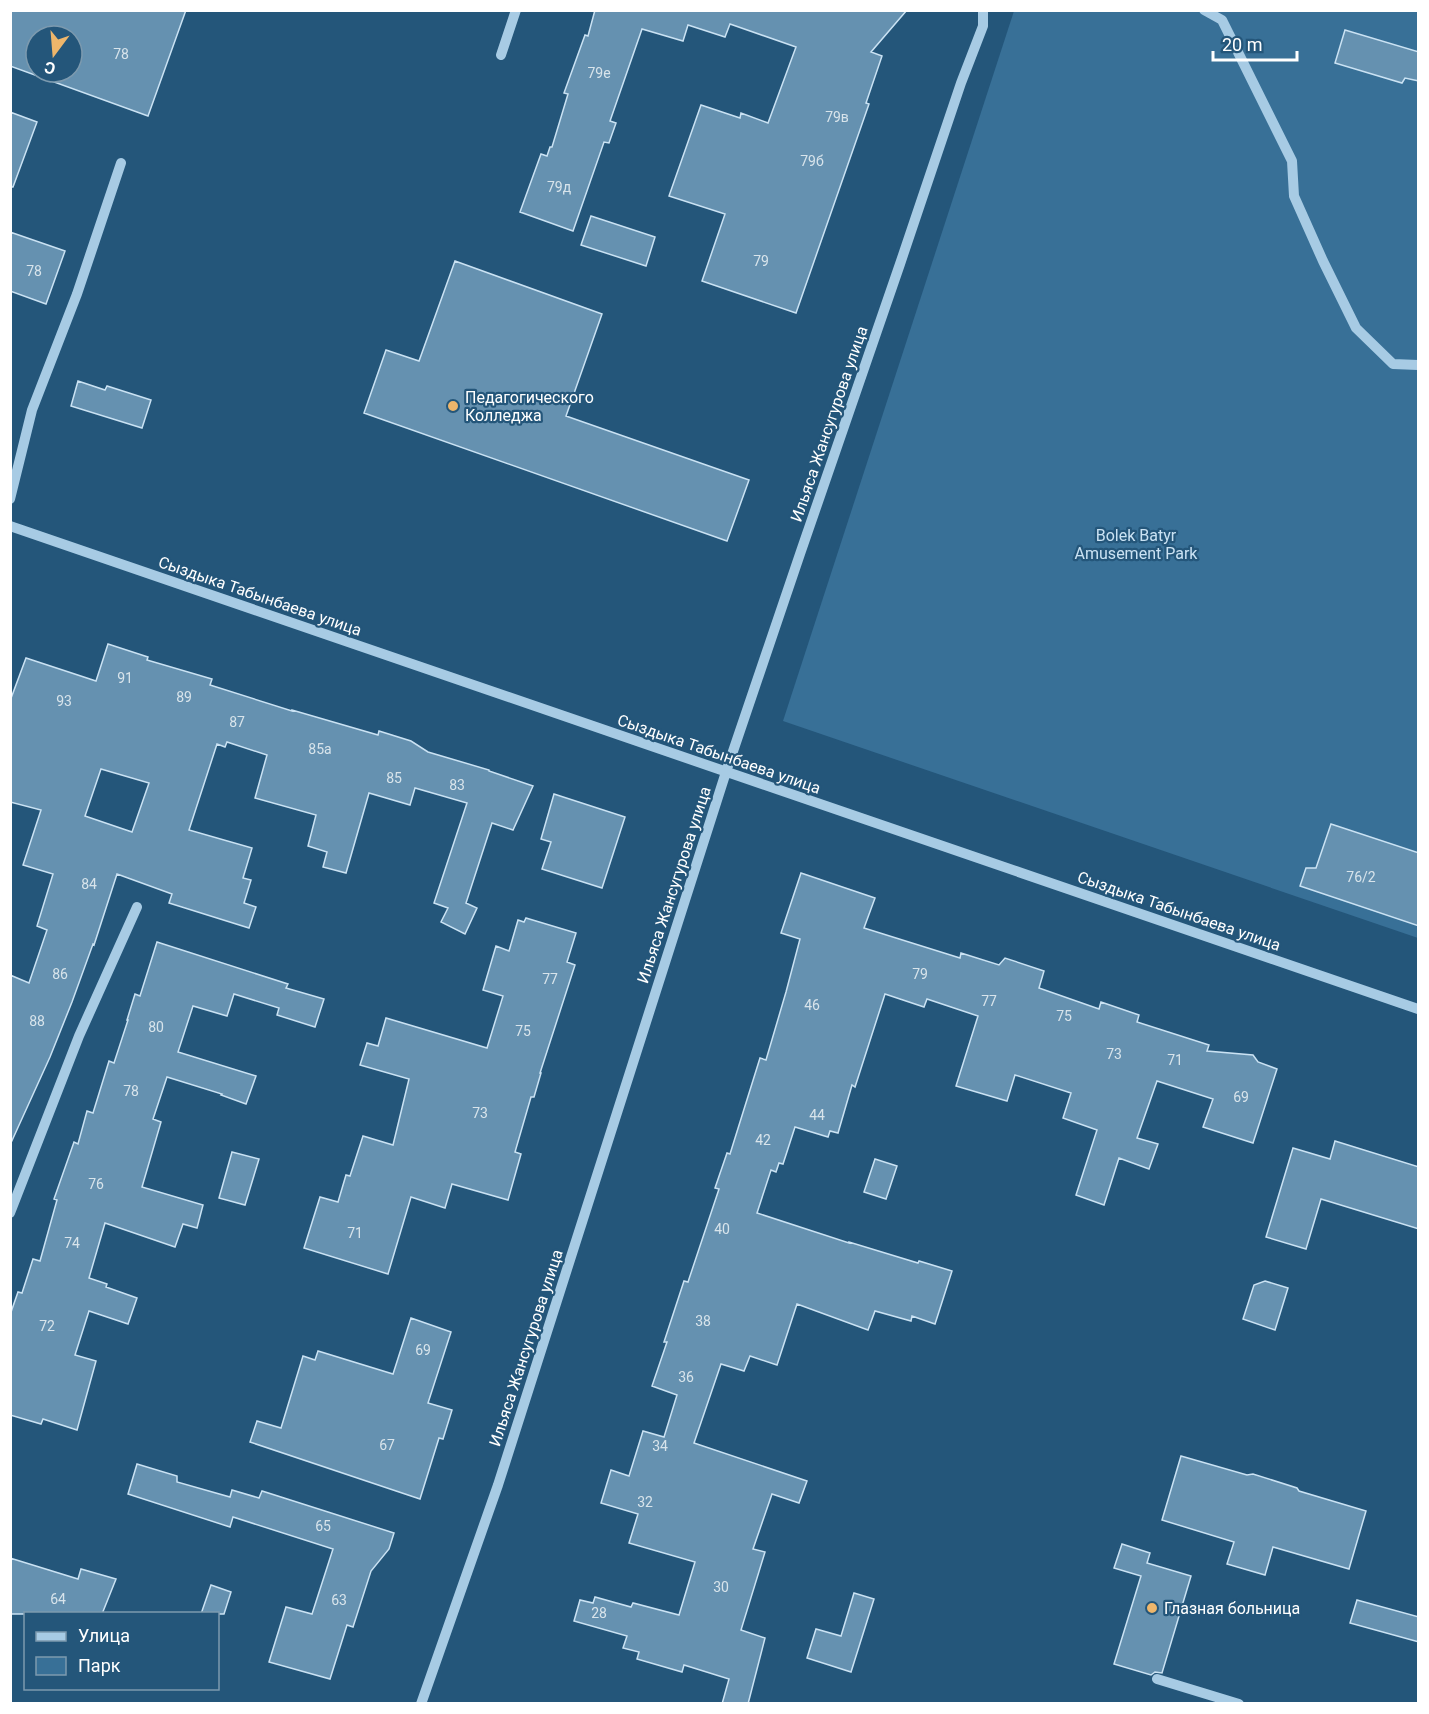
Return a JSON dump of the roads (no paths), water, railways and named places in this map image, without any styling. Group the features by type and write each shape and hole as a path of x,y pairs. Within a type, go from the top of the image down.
{"street":[{"path":"501,55 516,10"},
{"name":"Ильяса Жансугурова улица","path":"421,1704 498,1485 726,772 961,83 983,26 984,10"},
{"path":"1204,10 1222,20 1292,161 1294,196 1356,328 1393,364 1419,365"},
{"path":"10,500 32,410 77,294 121,164"},
{"name":"Сыздыка Табынбаева улица","path":"10,526 1419,1009"},
{"path":"10,1213 79,1036 137,907"},
{"path":"1156,1679 1239,1704"}],"place":[{"name":"Педагогического Колледжа","path":"453,406"},
{"name":"Глазная больница","path":"1152,1608"}],"park label":[{"name":"Bolek Batyr Amusement Park","path":"1136,544"}]}
